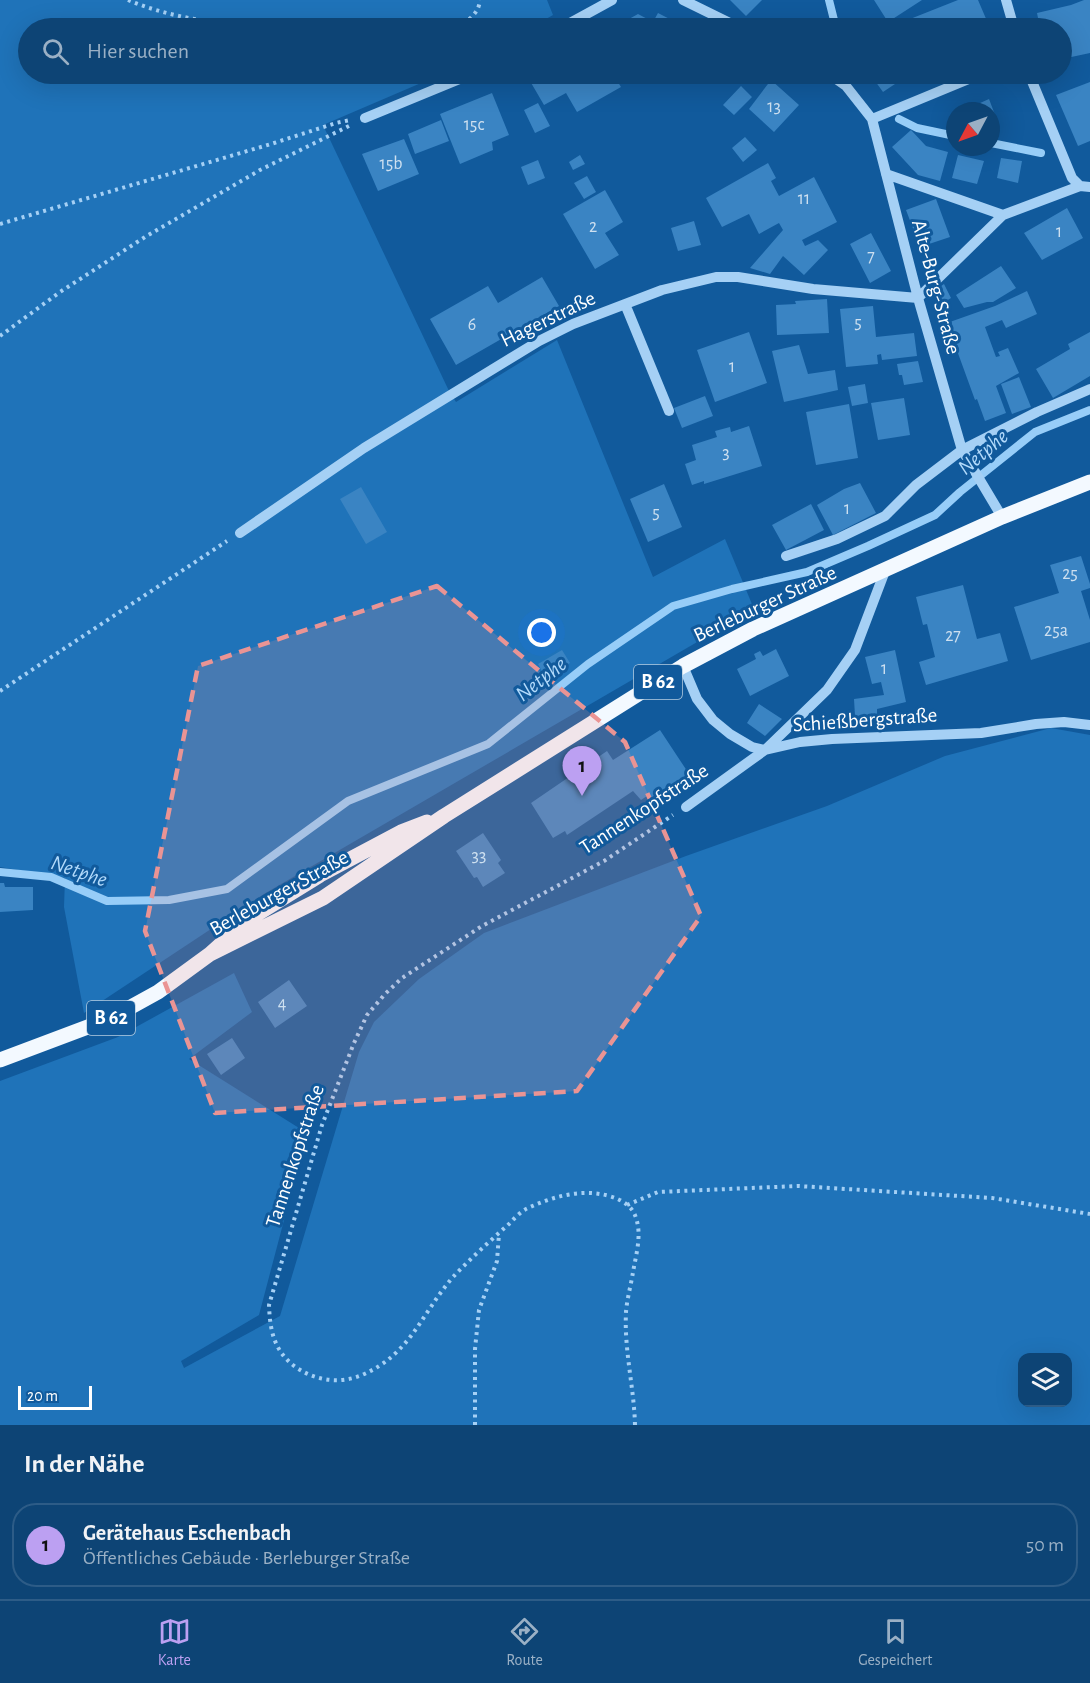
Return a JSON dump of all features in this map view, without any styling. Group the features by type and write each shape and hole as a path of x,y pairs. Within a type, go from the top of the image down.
{"main road":[{"name":"Berleburger Straße","path":"210,954 323,898 444,816 683,666 753,630 1002,517 1090,482"},
{"name":"Berleburger Straße","path":"210,954 249,919 320,874 401,832 444,816"},
{"name":"B 62","path":"0,1060 109,1019 158,992 210,954"}],"street":[{"path":"579,18 612,0"},
{"path":"683,0 720,18"},
{"path":"1006,0 1011,18"},
{"path":"365,118 448,84"},
{"name":"Alte-Burg-Straße","path":"843,84 872,119 918,298 962,450 1002,517"},
{"path":"872,119 957,84"},
{"path":"1033,84 1072,178 1085,187"},
{"path":"886,174 1003,215"},
{"path":"918,298 1003,215 1085,187"},
{"name":"Hagerstraße","path":"240,533 364,448 539,341 573,324 662,290 716,277 738,277 813,289 918,298"},
{"path":"625,304 669,411"},
{"path":"786,556 837,540 885,516 916,485 962,450 1036,412 1090,389"},
{"name":"Tannenkopfstraße","path":"686,807 765,750 827,690 855,651 885,571"},
{"path":"683,666 697,699 713,720 730,734 752,747 765,750"},
{"name":"Schießbergstraße","path":"765,750 832,738 981,733 1064,722 1090,725"}],"path":[{"path":"128,0 144,7 195,18"},
{"path":"471,18 480,0"},
{"path":"0,224 336,123 365,118"},
{"path":"0,336 60,292 145,237 260,170 365,118"},
{"path":"0,692 240,533"},
{"name":"Tannenkopfstraße","path":"627,1205 612,1196 570,1193 524,1210 452,1278 406,1342 381,1366 344,1381 325,1380 296,1367 273,1340 270,1305 273,1293 322,1125 367,1015 402,978 472,932 604,861 686,807"},
{"path":"635,1425 626,1311 639,1237 636,1217 627,1205 658,1192 798,1186 992,1198 1090,1214"},
{"path":"476,1425 475,1349 479,1310 496,1261 499,1233"}],"highlighted area":[{"path":"437,586 625,742 701,916 577,1091 215,1113 145,931 198,666"}],"shaded area":[{"path":"0,0 547,0 553,15 548,18 18,18 18,84 419,84 323,125 456,402 557,340 653,577 725,539 754,609 264,894 84,1013 64,907 65,878 0,867"},
{"path":"1051,728 1090,735 1090,1425 0,1425 0,1081 118,1037 234,973 252,1012 189,1059 307,1133 259,1315 181,1361 184,1368 280,1316 359,1052 374,1022 419,979 484,933 686,856 827,806 945,756"}],"building":[{"path":"730,0 762,0 746,16"},
{"path":"874,0 922,0 894,18 885,18"},
{"path":"958,0 978,0 986,18 913,18"},
{"path":"1090,0 1090,53 1072,57 1072,18 1038,18 1037,13"},
{"path":"658,13 668,18 655,18"},
{"path":"638,14 646,18 631,18"},
{"path":"1090,82 1090,141 1078,146 1056,95"},
{"path":"532,84 619,84 621,87 577,112 566,93 544,105"},
{"path":"768,84 775,84 799,105 774,132 749,109"},
{"path":"877,84 895,84 883,92"},
{"path":"741,86 752,97 734,115 723,105"},
{"path":"492,93 509,135 492,142 493,150 460,164 440,114"},
{"path":"538,103 550,126 535,133 524,110"},
{"path":"441,120 449,141 415,154 408,134"},
{"path":"911,130 926,146 946,151 940,181 918,175 892,147"},
{"path":"745,137 757,150 743,162 732,148"},
{"path":"404,139 419,174 378,191 362,154"},
{"path":"580,155 585,164 573,170 569,162"},
{"path":"958,156 984,161 977,184 952,178"},
{"path":"1001,158 1022,161 1018,183 997,178"},
{"path":"538,160 545,178 528,185 521,167"},
{"path":"768,163 776,178 771,181 779,196 814,177 837,222 802,240 805,246 818,240 828,250 804,275 783,256 770,274 750,268 783,230 779,223 759,234 749,214 722,227 706,198"},
{"path":"587,176 596,192 584,199 574,183"},
{"path":"605,190 623,222 605,233 619,255 595,269 563,214"},
{"path":"936,199 950,237 920,247 906,210"},
{"path":"1067,208 1083,238 1042,260 1024,233"},
{"path":"694,221 701,245 678,251 671,228"},
{"path":"871,233 891,271 870,283 850,244"},
{"path":"1001,266 1016,288 993,302 964,308 956,295"},
{"path":"542,277 559,306 456,365 430,319 488,286 498,303"},
{"path":"944,284 951,298 943,303 935,290"},
{"path":"1027,291 1037,314 1006,328 1002,320 985,327 996,357 1000,356 998,352 1008,348 1019,373 996,386 1006,413 985,421 947,323 995,306"},
{"path":"827,299 829,333 777,335 776,305"},
{"path":"873,306 876,337 914,333 917,356 882,360 881,354 877,355 878,364 846,367 840,309"},
{"path":"749,332 767,383 715,402 697,350"},
{"path":"1090,332 1090,376 1053,398 1036,369 1070,349 1068,344"},
{"path":"799,345 808,374 835,370 838,390 784,402 772,351"},
{"path":"918,361 923,382 904,385 897,364"},
{"path":"1019,377 1031,407 1012,414 1001,384"},
{"path":"865,384 868,403 852,406 848,387"},
{"path":"705,396 713,416 682,428 674,408"},
{"path":"904,398 910,435 878,440 871,403"},
{"path":"849,404 858,458 816,465 806,412"},
{"path":"749,426 762,466 704,484 704,481 692,485 685,464 696,460 692,445 717,437 715,431 730,427 731,432"},
{"path":"860,483 876,513 833,535 817,505 844,489"},
{"path":"664,484 682,527 648,542 630,499"},
{"path":"361,487 387,532 366,544 340,499"},
{"path":"811,504 824,530 786,550 772,525"},
{"path":"1081,556 1090,584 1090,588 1081,591 1090,620 1090,642 1031,660 1014,607 1059,593 1050,565"},
{"path":"963,585 977,639 1000,633 1008,661 926,685 919,662 935,657 927,624 923,625 916,597"},
{"path":"776,649 789,676 750,696 737,669 756,659 754,654 760,651 763,656"},
{"path":"562,650 570,663 545,677 538,664"},
{"path":"895,650 906,702 877,709 877,714 855,716 854,699 884,695 881,682 872,684 865,657"},
{"path":"759,704 782,719 765,736 747,723"},
{"path":"660,730 695,783 656,809 647,796 641,800 633,791 567,835 565,831 553,838 531,803 607,751 613,760"},
{"path":"483,833 501,860 498,863 505,873 483,887 477,877 474,878 456,851"},
{"path":"0,883 4,883 5,887 33,887 33,910 0,912"},
{"path":"289,980 307,1006 275,1028 258,1002"},
{"path":"232,1038 245,1058 221,1075 207,1054"}],"waterway":[{"path":"829,0 834,18"},
{"path":"899,119 917,128 946,134"},
{"path":"1000,145 1041,153"},
{"name":"Netphe","path":"0,872 51,877 107,901 169,900 227,889 348,801 488,744 588,664 673,606 732,589 807,572 935,515 1035,432 1090,410"}],"place":[{"name":"Gerätehaus Eschenbach","path":"582,796"}]}
